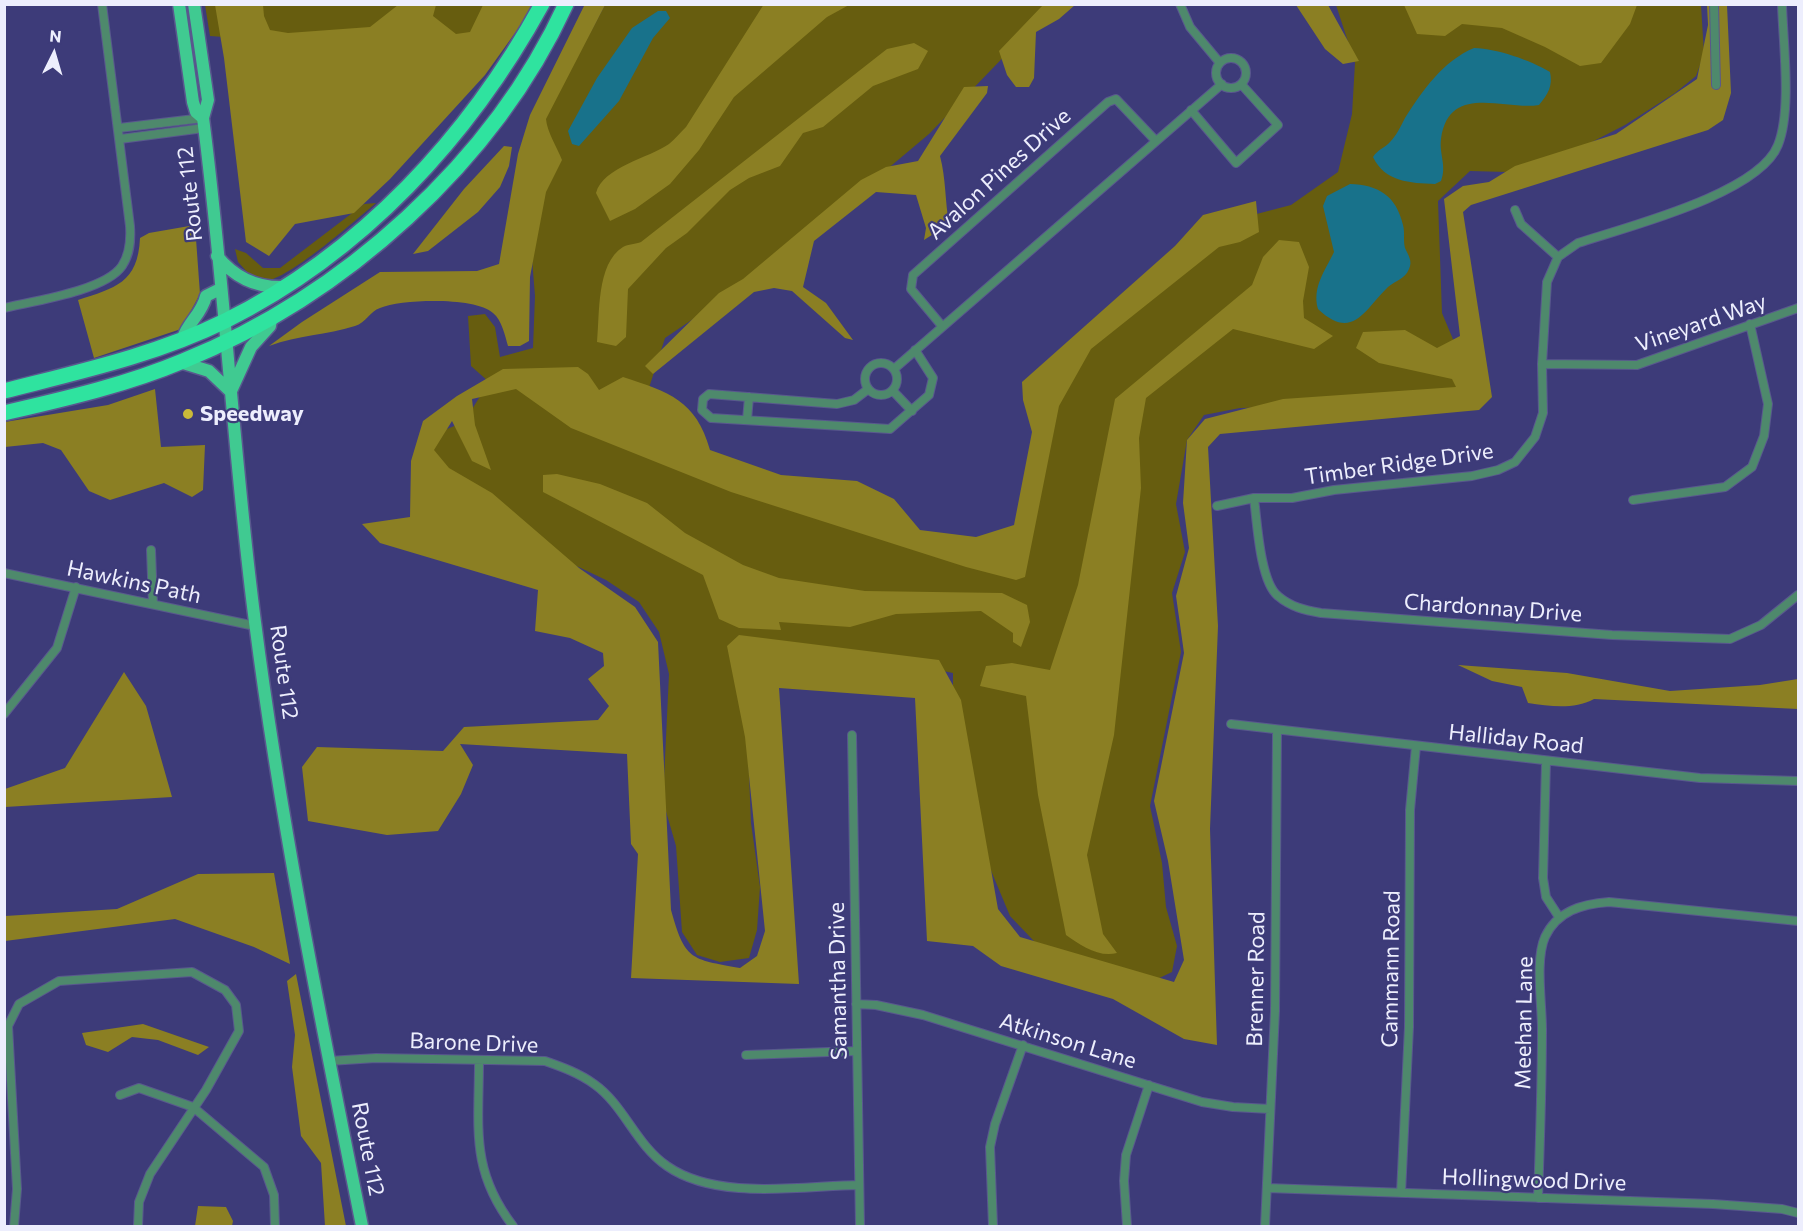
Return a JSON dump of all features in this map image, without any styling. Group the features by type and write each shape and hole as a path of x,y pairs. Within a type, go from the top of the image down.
{"highway":[{"path":"4,391 96,368 183,338 223,322 284,287 366,226 405,190 452,140 507,65 542,4"},
{"path":"4,413 104,388 180,362 271,319 320,288 395,228 436,188 497,117 525,76 566,4"},
{"path":"479,105 497,117"}],"main road":[{"name":"Route 112","path":"179,4 193,102 196,112 204,123"},
{"name":"Route 112","path":"194,4 208,100 204,123 255,626 291,860 362,1227"},
{"path":"217,256 230,270 246,280 265,286 284,287"},
{"path":"183,338 186,329 200,315 206,296 220,289"},
{"path":"180,362 209,371 230,392 251,347 270,326 271,319"}],"street":[{"path":"4,308 103,281 121,267 131,242 119,128 102,4"},
{"path":"1180,4 1190,27 1220,63"},
{"path":"1714,4 1716,85"},
{"path":"1515,210 1521,224 1558,257 1578,243 1738,185 1764,167 1778,147 1784,126 1782,4"},
{"path":"1233,58 1242,62 1246,75 1241,84 1229,87 1222,84 1216,71 1220,63 1233,58"},
{"path":"894,369 1222,84"},
{"path":"1191,110 1236,163 1278,125 1241,84"},
{"name":"Avalon Pines Drive","path":"942,326 911,289 913,275 1108,102 1116,99 1155,140"},
{"path":"119,128 204,123"},
{"path":"120,139 204,123"},
{"name":"Timber Ridge Drive","path":"1217,506 1254,498 1292,498 1334,490 1472,476 1498,470 1515,462 1535,437 1543,413 1542,364 1547,282 1558,257"},
{"name":"Vineyard Way","path":"1542,364 1637,365 1798,308"},
{"path":"1633,500 1725,487 1752,467 1764,436 1768,404 1750,324"},
{"path":"867,390 854,400 837,404 709,394 703,399 702,410 711,418 890,429 929,395 933,378 925,362 915,350"},
{"path":"885,363 894,369 897,384 893,391 878,396 867,390 864,378 871,366 885,363"},
{"path":"893,391 912,411"},
{"path":"747,420 749,397"},
{"name":"Chardonnay Drive","path":"1254,498 1262,563 1275,595 1297,609 1321,613 1612,635 1730,639 1761,625 1798,595"},
{"path":"151,550 153,604"},
{"name":"Hawkins Path","path":"4,573 255,626"},
{"path":"4,714 57,648 76,587"},
{"name":"Halliday Road","path":"1231,724 1277,732 1546,762 1627,768 1700,778 1798,781"},
{"name":"Brenner Road","path":"1265,1227 1275,1011 1277,732"},
{"name":"Samantha Drive","path":"852,735 860,1227"},
{"name":"Cammann Road","path":"1401,1193 1409,1027 1409,818 1416,746"},
{"path":"1546,762 1543,879 1546,897 1559,917 1584,905 1609,902 1798,921"},
{"name":"Meehan Lane","path":"1538,1198 1542,1030 1541,956 1544,938 1559,917"},
{"path":"14,1227 17,1189 8,1026 19,1004 59,981 192,972 225,990 236,1005 239,1030 226,1057 146,1182 139,1203 138,1227"},
{"name":"Atkinson Lane","path":"856,1004 902,1010 1023,1045 1202,1102 1270,1109"},
{"path":"993,1227 990,1147 995,1124 1023,1045"},
{"path":"746,1055 857,1051"},
{"name":"Barone Drive","path":"329,1061 376,1058 544,1061 570,1070 596,1085 647,1149 666,1166 686,1177 710,1185 737,1188 859,1185"},
{"path":"479,1060 480,1159 486,1184 513,1227"},
{"path":"1126,1227 1124,1181 1126,1155 1149,1085"},
{"path":"120,1095 139,1088 193,1107 264,1167 274,1195 275,1227"},
{"name":"Hollingwood Drive","path":"1267,1188 1713,1204 1782,1209 1798,1213"}],"shaded area":[{"path":"585,4 605,5 546,119 562,160 546,192 530,277 529,341 520,346 508,346 499,320 484,308 456,302 421,301 380,308 355,326 269,346 380,272 477,271 499,264 518,154 530,115"},
{"path":"764,4 849,5 827,17 734,97 699,150 670,184 635,209 610,221 596,193 600,184 617,170 669,144 686,127"},
{"path":"205,5 528,5 497,57 210,36"},
{"path":"215,5 263,5 264,16 270,30 288,33 370,27 398,5 436,5 433,16 456,34 470,32 483,5 535,5 485,75 390,179 354,213 295,224 269,256 246,242 224,58"},
{"path":"605,5 1054,5 929,134 773,265 665,338 647,394 688,454 1020,566 1046,408 1086,345 1226,222 1291,205 1338,172 1352,114 1355,63 1336,5 1701,5 1704,54 1696,76 1675,93 1625,125 1549,164 1507,172 1470,171 1438,201 1442,313 1465,368 1465,395 1323,406 1240,408 1204,415 1187,440 1176,504 1185,552 1172,593 1181,652 1150,806 1162,863 1166,907 1177,946 1172,972 1149,983 1052,960 1010,916 982,849 953,706 953,673 910,664 839,658 746,700 751,823 760,887 757,930 749,958 720,962 697,955 682,932 676,846 663,801 669,674 659,632 639,602 606,580 566,561 418,449 430,436 464,422 489,382 471,366 468,316 485,314 495,327 500,357 533,348 535,296 532,259 538,130"},
{"path":"1043,5 1075,5 1059,19 1036,32 1034,78 1029,87 1016,87 1007,75 999,51"},
{"path":"1296,5 1328,5 1359,61 1343,64 1325,49"},
{"path":"1404,5 1637,5 1630,24 1601,63 1580,66 1502,28 1462,24 1445,36 1417,34"},
{"path":"1707,5 1727,5 1731,93 1723,120 1708,130 1471,205 1463,212 1492,397 1479,410 1220,434 1208,447 1218,626 1210,829 1217,1045 1184,1039 1113,999 1001,966 973,946 927,941 915,698 779,688 799,984 631,978 638,854 631,844 627,754 460,744 473,765 461,794 438,831 387,835 308,821 302,767 317,747 443,751 464,727 598,720 609,706 588,679 604,666 603,653 570,638 535,631 538,590 380,543 362,524 410,517 411,461 423,421 457,396 503,369 578,367 588,374 599,390 623,377 654,388 678,400 697,420 710,450 781,475 857,481 894,499 920,530 976,537 1014,525 1032,432 1023,400 1022,382 1175,246 1203,215 1256,201 1259,232 1240,242 1219,247 1091,349 1059,406 1025,577 1016,580 966,567 731,492 571,428 516,389 472,399 475,425 491,470 472,461 452,421 434,450 449,468 492,493 579,568 635,607 658,642 671,910 681,939 692,954 710,962 740,968 757,956 765,931 745,737 727,646 739,635 939,660 961,700 998,909 1020,937 1174,982 1184,960 1168,861 1154,801 1184,653 1176,596 1189,548 1183,503 1187,440 1205,419 1283,399 1456,387 1452,379 1379,363 1356,348 1363,332 1405,330 1437,348 1460,336 1444,199 1463,186 1489,182 1515,166 1616,134 1697,79 1708,25"},
{"path":"914,43 928,51 918,69 873,86 823,127 803,133 780,166 749,178 730,190 687,233 666,248 628,289 626,337 616,346 597,342 601,290 608,265 614,255 625,246 641,242 887,49"},
{"path":"988,86 987,93 940,156 949,224 924,240 926,228 916,195 876,192 814,241 803,287 826,303 853,340 845,338 792,291 774,288 754,292 653,374 645,366 719,293 743,279 861,180 886,167 918,161 964,87"},
{"path":"504,146 512,147 509,166 500,187 478,212 428,251 413,254 464,189"},
{"path":"376,203 324,246 293,269 279,276 269,280 258,280 246,276 248,273 238,262 235,249 246,253 263,268 280,268 364,204"},
{"path":"195,225 200,294 181,329 94,358 78,300 113,287 129,274 135,265 140,238 149,233"},
{"path":"1279,240 1299,242 1309,267 1303,301 1304,318 1333,336 1314,349 1233,329 1146,398 1139,438 1141,488 1114,735 1087,855 1103,934 1117,953 1103,954 1066,935 1038,795 1026,696 980,686 986,666 1012,663 1050,670 1078,585 1115,399 1252,285 1263,257"},
{"path":"155,389 161,447 205,445 203,490 192,497 164,483 110,500 89,491 61,450 43,443 5,447 5,422 108,405"},
{"path":"557,474 600,484 647,503 685,533 743,565 779,578 865,591 1002,593 1027,605 1030,622 1021,647 1013,642 1013,633 981,611 896,614 850,627 779,622 781,630 739,628 719,619 703,575 543,492 543,475"},
{"path":"1458,665 1567,673 1670,691 1760,685 1798,679 1798,709 1594,699 1570,706 1528,703 1522,687 1492,681"},
{"path":"124,672 146,706 172,797 5,807 5,789 65,768"},
{"path":"274,873 290,964 254,947 175,919 5,941 5,916 117,909 198,874"},
{"path":"296,974 346,1226 325,1226 321,1163 301,1136 292,1067 295,1035 287,981"},
{"path":"143,1024 209,1047 198,1055 158,1040 132,1037 108,1052 86,1045 82,1033"},
{"path":"198,1206 226,1207 233,1221 232,1226 195,1226"}],"water":[{"path":"658,11 666,11 670,18 653,38 619,101 579,146 572,144 568,131 597,78 632,28"},
{"path":"1474,48 1493,50 1513,56 1550,72 1550,86 1545,97 1539,105 1480,103 1455,110 1446,121 1441,139 1443,176 1441,181 1435,184 1399,180 1384,172 1373,157 1392,140 1412,107 1443,68"},
{"path":"1350,184 1369,187 1391,199 1404,228 1405,248 1410,263 1405,275 1388,287 1358,319 1340,323 1318,309 1318,286 1334,252 1323,206 1327,196"}],"place":[{"name":"Speedway","path":"188,414"}]}
